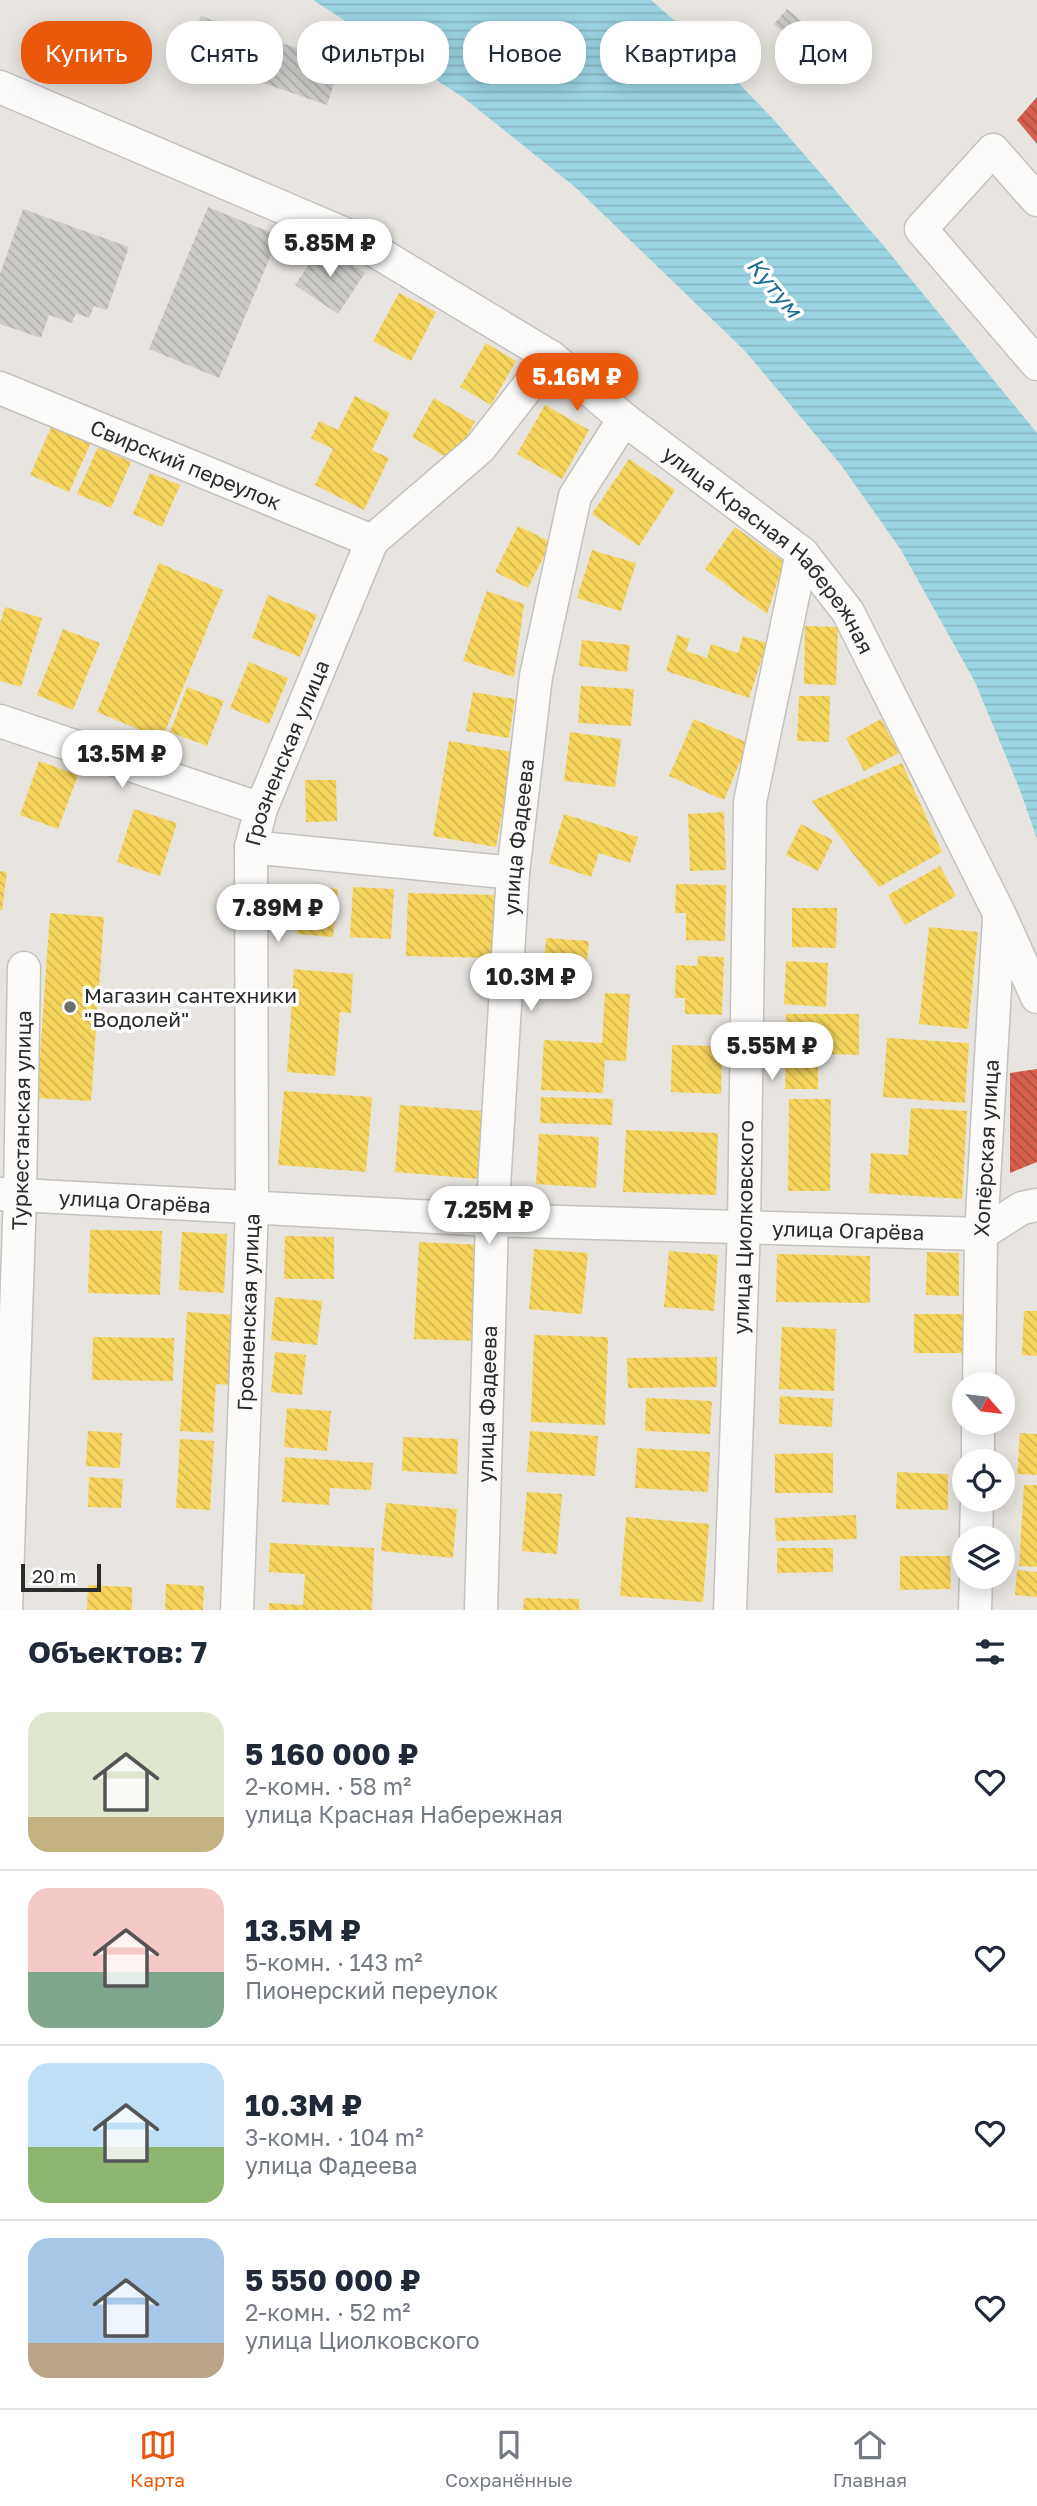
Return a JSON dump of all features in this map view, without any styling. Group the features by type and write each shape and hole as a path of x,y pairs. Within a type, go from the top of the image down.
{"street":[{"name":"улица Красная Набережная","path":"0,87 352,237 551,357 624,419 802,553 848,612 999,913 1037,997"},
{"path":"1037,200 993,150 921,229 1037,364"},
{"name":"Грозненская улица","path":"237,1610 252,1206 251,847 261,809 372,541 480,448 551,357"},
{"name":"Свирский переулок","path":"0,388 372,541"},
{"name":"улица Фадеева","path":"481,1610 492,1220 513,873 536,676 575,496 624,419"},
{"name":"улица Циолковского","path":"730,1610 744,1227 750,802 802,553"},
{"path":"0,721 261,809"},
{"path":"251,847 513,873"},
{"name":"Хопёрская улица","path":"979,1372 981,1234 999,913"},
{"name":"Туркестанская улица","path":"6,1610 10,1194 24,968"},
{"name":"улица Огарёва","path":"10,1194 492,1220 981,1234"},
{"path":"981,1234 1023,1208 1037,1205"},
{"path":"975,1610 976,1589"}],"water":[{"name":"Кутум","path":"313,0 651,0 675,21 600,21 600,84 739,84 883,245 1037,433 1037,839 1020,790 975,682 901,550 841,465 745,351 575,187 464,98 442,84 449,84 449,21 345,21"}],"building: Жильё":[{"path":"399,293 436,312 411,361 373,341"},
{"path":"486,343 516,361 491,405 460,387"},
{"path":"355,396 390,413 372,450 389,458 364,510 315,485 333,449 311,438 319,421 338,430"},
{"path":"434,398 475,422 453,461 412,437"},
{"path":"545,405 589,430 562,479 517,454"},
{"path":"53,423 92,440 69,492 30,475"},
{"path":"98,447 131,462 111,508 77,494"},
{"path":"629,459 675,490 639,546 592,514"},
{"path":"150,473 180,485 162,527 133,514"},
{"path":"518,526 551,542 528,588 495,572"},
{"path":"735,527 784,562 767,614 705,569"},
{"path":"592,550 636,563 621,611 577,598"},
{"path":"159,563 223,590 162,739 97,712"},
{"path":"487,591 524,604 514,677 463,661"},
{"path":"268,595 317,615 300,657 252,638"},
{"path":"5,607 42,618 21,687 0,681 0,623"},
{"path":"805,626 838,627 836,685 804,684"},
{"path":"63,629 100,643 73,710 37,695"},
{"path":"677,635 690,639 686,651 707,658 711,644 738,653 743,636 767,643 749,698 666,671"},
{"path":"582,640 630,645 627,672 579,666"},
{"path":"249,662 288,678 269,724 230,708"},
{"path":"581,686 634,689 631,726 578,723"},
{"path":"187,687 224,701 207,746 170,732"},
{"path":"473,692 515,699 509,738 466,731"},
{"path":"799,696 830,696 829,742 797,741"},
{"path":"694,719 748,743 724,800 669,776"},
{"path":"881,719 899,753 864,771 846,738"},
{"path":"570,732 621,739 615,787 564,781"},
{"path":"449,741 513,752 496,847 433,836"},
{"path":"39,761 78,775 58,829 20,815"},
{"path":"902,763 942,852 879,887 812,801"},
{"path":"305,780 336,780 337,821 306,822"},
{"path":"134,809 177,823 160,876 117,862"},
{"path":"724,812 726,870 690,871 688,814"},
{"path":"564,814 638,837 630,863 599,853 591,877 549,863"},
{"path":"801,824 833,840 818,871 786,855"},
{"path":"940,866 956,896 905,925 888,895"},
{"path":"0,871 7,872 2,910 0,910"},
{"path":"676,884 726,885 725,941 686,940 686,913 675,913"},
{"path":"302,885 338,889 333,937 297,934"},
{"path":"353,887 394,889 391,939 350,937"},
{"path":"408,893 495,895 493,958 406,956"},
{"path":"792,908 837,908 836,948 792,947"},
{"name":"Магазин сантехники \"Водолей\"","path":"50,913 104,917 91,1101 37,1098"},
{"path":"929,927 978,932 968,1029 919,1024"},
{"path":"546,938 589,941 584,986 542,982"},
{"path":"698,956 724,957 722,1015 685,1014 685,998 675,998 676,965 697,966"},
{"path":"786,961 828,963 826,1007 784,1004"},
{"path":"294,969 353,974 351,1013 340,1012 335,1076 287,1072"},
{"path":"605,993 630,994 626,1061 605,1060 603,1093 541,1090 544,1040 602,1043"},
{"path":"786,1014 859,1014 859,1055 818,1054 818,1089 785,1089"},
{"path":"887,1038 969,1043 965,1103 883,1097"},
{"path":"672,1045 722,1046 721,1094 671,1092"},
{"path":"284,1091 372,1097 366,1172 278,1165"},
{"path":"541,1097 613,1099 612,1125 540,1123"},
{"path":"789,1099 831,1099 830,1191 788,1191"},
{"path":"400,1105 484,1111 479,1179 395,1172"},
{"path":"911,1108 967,1111 962,1199 869,1193 871,1153 908,1155"},
{"path":"626,1130 718,1133 716,1195 623,1192"},
{"path":"539,1134 599,1137 596,1188 536,1184"},
{"path":"90,1230 162,1231 160,1295 88,1293"},
{"path":"182,1232 227,1234 224,1293 179,1290"},
{"path":"285,1236 334,1237 334,1279 284,1279"},
{"path":"419,1242 483,1245 478,1341 414,1339"},
{"path":"534,1249 588,1253 582,1314 529,1309"},
{"path":"669,1251 718,1255 714,1311 664,1307"},
{"path":"927,1252 959,1253 959,1296 926,1295"},
{"path":"777,1254 870,1256 870,1303 776,1302"},
{"path":"275,1297 322,1301 317,1345 271,1340"},
{"path":"1024,1311 1037,1311 1037,1356 1022,1355"},
{"path":"187,1312 236,1315 232,1385 216,1384 213,1433 180,1431"},
{"path":"914,1314 963,1314 963,1353 914,1353"},
{"path":"782,1327 836,1329 834,1391 779,1389"},
{"path":"534,1335 608,1337 605,1425 531,1422"},
{"path":"93,1337 174,1338 173,1381 92,1380"},
{"path":"275,1352 306,1355 302,1395 271,1392"},
{"path":"717,1357 717,1387 628,1388 627,1358"},
{"path":"780,1396 833,1399 832,1427 779,1424"},
{"path":"646,1398 712,1401 710,1434 645,1431"},
{"path":"287,1408 331,1411 327,1451 284,1447"},
{"path":"88,1431 122,1433 120,1468 86,1466"},
{"path":"530,1431 598,1436 595,1476 527,1472"},
{"path":"1020,1433 1037,1434 1037,1475 1017,1474"},
{"path":"403,1437 458,1439 457,1474 402,1471"},
{"path":"180,1439 214,1441 210,1510 176,1508"},
{"path":"637,1448 710,1452 708,1492 635,1488"},
{"path":"833,1453 833,1493 775,1493 775,1454"},
{"path":"285,1457 373,1463 371,1490 330,1488 329,1505 282,1502"},
{"path":"897,1472 948,1474 948,1510 896,1509"},
{"path":"89,1477 123,1479 121,1508 88,1507"},
{"path":"1024,1485 1037,1485 1037,1567 1019,1566"},
{"path":"527,1492 562,1494 557,1554 522,1551"},
{"path":"386,1503 457,1509 453,1558 381,1551"},
{"path":"856,1515 857,1539 776,1541 775,1518"},
{"path":"626,1517 709,1524 703,1602 620,1596"},
{"path":"270,1543 374,1548 372,1610 269,1610 269,1603 303,1605 305,1574 269,1572"},
{"path":"777,1548 833,1548 833,1572 777,1573"},
{"path":"900,1556 950,1556 951,1589 900,1590"},
{"path":"1017,1570 1037,1572 1037,1597 1015,1595"},
{"path":"166,1584 204,1586 203,1610 165,1610"},
{"path":"88,1585 132,1587 132,1610 87,1610"},
{"path":"524,1598 579,1599 579,1610 523,1610"}],"building: Торговля":[{"path":"1037,97 1037,144 1017,120"},
{"path":"1037,1069 1037,1162 1010,1173 1010,1073"}],"building: Прочее":[{"path":"787,9 801,21 777,21"},
{"path":"201,16 216,21 199,21"},
{"path":"283,44 297,48 297,84 334,84 327,105 266,84 283,84"},
{"path":"208,207 279,236 219,378 149,349"},
{"path":"23,209 129,247 107,310 94,306 89,318 76,313 72,323 49,315 41,338 0,324 0,274"},
{"path":"322,245 365,273 338,314 295,285"}],"place":[{"name":"Магазин сантехники \"Водолей\"","path":"70,1007"}]}
